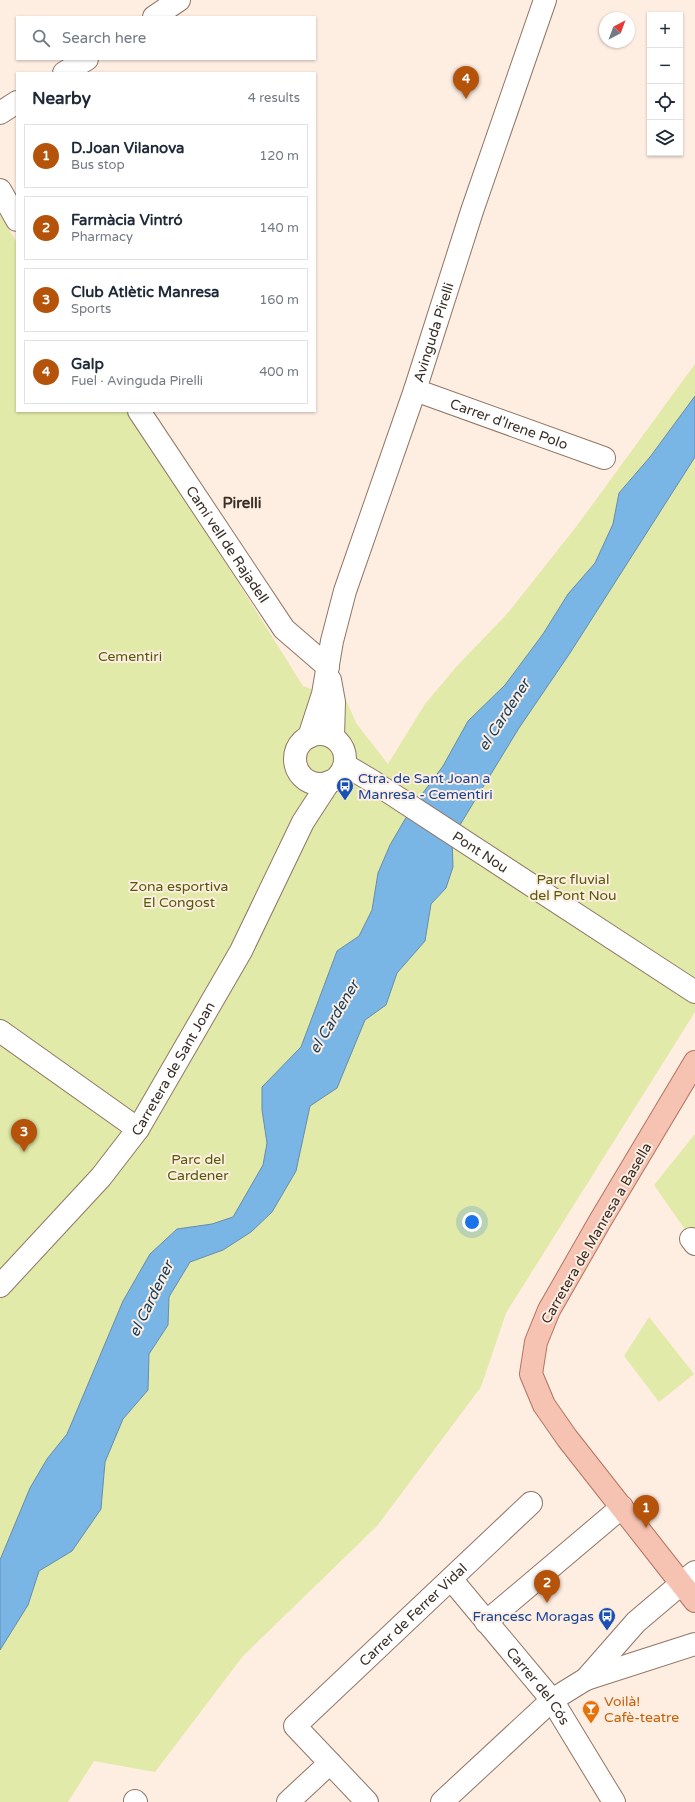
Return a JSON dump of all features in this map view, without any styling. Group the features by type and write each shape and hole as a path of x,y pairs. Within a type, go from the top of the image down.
{"main road":[{"name":"Carretera de Manresa a Basella","path":"695,1062 600,1221 549,1310 536,1342 531,1374 544,1405 600,1483 688,1578 695,1601"}],"street":[{"path":"155,16 179,0"},
{"name":"Avinguda Pirelli","path":"309,737 323,694 332,642 345,591 415,390 472,211 545,0"},
{"path":"66,72 85,60"},
{"path":"0,113 16,103"},
{"path":"0,190 16,218"},
{"name":"Carrer d'Irene Polo","path":"415,390 604,458"},
{"name":"Camí vell de Rajadell","path":"140,412 284,629 328,667"},
{"name":"Avinguda Pirelli","path":"328,667 334,702 333,737"},
{"path":"321,734 333,737 339,742 343,749 345,765 339,775 329,782 321,784 313,782 300,773 296,761 296,753 300,745 309,737 321,734"},
{"name":"Pont Nou","path":"345,765 694,992"},
{"name":"Carretera de Sant Joan","path":"300,773 303,822"},
{"name":"Carretera de Sant Joan","path":"0,1286 101,1177 138,1129 241,951 303,822 329,782"},
{"path":"0,1031 138,1129"},
{"name":"Carrer de Ferrer Vidal","path":"330,1763 295,1726 531,1503"},
{"path":"486,1622 622,1507"},
{"path":"586,1679 636,1622 688,1578"},
{"name":"Carrer del Cós","path":"451,1579 552,1700 614,1802"},
{"path":"442,1802 552,1700 586,1679 695,1644"},
{"path":"288,1802 330,1763 367,1802"}],"green space":[{"path":"0,214 16,241 16,412 127,412 169,472 303,686 347,702 356,723 388,764 425,704 457,666 507,614 576,527 695,364 695,396 650,457 619,493 613,524 595,563 568,594 543,634 505,685 468,721 443,766 411,809 390,845 378,873 372,910 359,936 337,951 301,1047 262,1087 262,1110 267,1143 263,1165 233,1217 212,1224 177,1229 123,1301 67,1434 47,1459 0,1560"},
{"name":"Parc fluvial del Pont Nou","path":"695,457 695,1012 506,1313 481,1387 377,1526 243,1656 155,1772 94,1761 68,1802 0,1802 0,1650 28,1605 39,1571 72,1551 101,1509 105,1462 123,1419 148,1390 149,1354 168,1325 169,1298 190,1262 223,1250 251,1232 272,1212 296,1171 310,1106 337,1088 365,1020 386,1005 397,973 425,941 431,904 446,888 452,838 519,728 570,653"},
{"path":"695,1134 695,1244 654,1185"},
{"path":"649,1317 694,1374 659,1402 624,1356"}],"water":[{"name":"el Cardener","path":"695,396 695,457 570,653 519,728 452,838 453,867 446,888 431,904 425,941 397,973 386,1005 365,1020 337,1088 310,1106 296,1171 272,1212 251,1232 223,1250 190,1262 169,1297 168,1325 149,1354 148,1390 123,1419 105,1462 101,1509 72,1551 39,1571 28,1605 0,1650 0,1560 30,1488 47,1459 67,1434 123,1301 150,1254 177,1229 212,1224 233,1217 263,1165 267,1143 262,1110 262,1087 301,1047 337,951 359,936 372,910 378,873 390,845 411,809 443,766 468,721 505,685 543,634 568,594 595,563 613,524 619,493 650,457"}],"place":[{"name":"Galp","path":"466,99"},
{"name":"Ctra. de Sant Joan a Manresa - Cementiri","path":"345,801"},
{"name":"Club Atlètic Manresa","path":"24,1152"},
{"name":"D.Joan Vilanova","path":"646,1528"},
{"name":"Farmàcia Vintró","path":"547,1603"},
{"name":"Francesc Moragas","path":"607,1631"},
{"name":"Voilà! Cafè-teatre","path":"591,1724"}],"district":[{"name":"Pirelli","path":"242,503"}],"park label":[{"name":"Cementiri","path":"130,656"},
{"name":"Zona esportiva El Congost","path":"179,894"},
{"name":"Parc del Cardener","path":"198,1168"}]}
